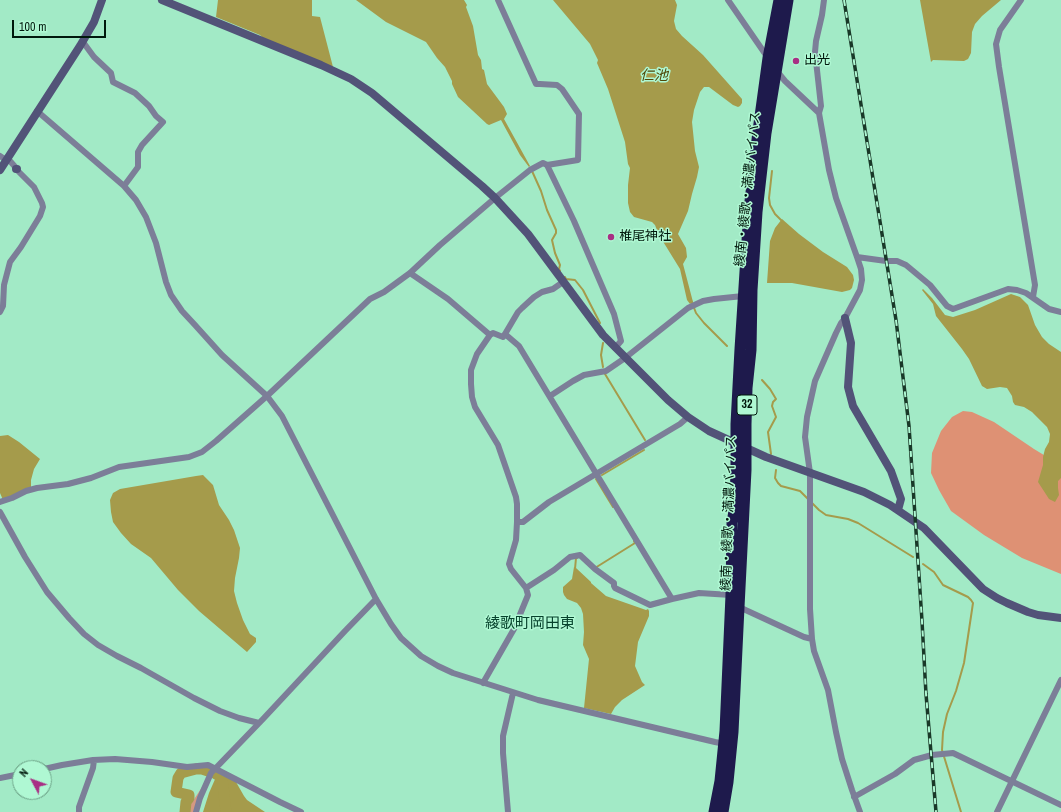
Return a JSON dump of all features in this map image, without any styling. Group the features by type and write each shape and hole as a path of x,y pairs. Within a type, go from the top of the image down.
{"highway":[{"name":"綾南・綾歌・満濃バイパス","path":"714,812 728,744 739,608 746,470 741,446 738,386 749,217 754,162 768,58 779,0"},
{"name":"綾南・綾歌・満濃バイパス","path":"723,812 728,782 732,523 735,505 736,469 746,410 751,350 752,290 757,212 766,133 788,0"}],"street":[{"path":"0,170 3,158 37,111 83,42 94,22 102,0"},
{"path":"162,0 321,65 351,79 372,93 495,198 528,234 603,335 673,405 688,417 709,431 766,457 864,492 890,505 924,528 983,589 997,598 1028,612 1061,618"},
{"path":"0,502 36,488 68,484 91,478 119,467 189,457 202,452 267,396 370,299 384,292 410,273 440,245 531,169 543,164 547,165 578,160 579,114 562,89 557,85 536,84 498,0"},
{"path":"728,0 776,70 819,114"},
{"path":"824,0 815,52 821,106 819,114 836,198 858,257 862,280 860,290 836,333 815,381 807,416 805,437 810,473 810,609 814,651 828,690 842,759 860,812"},
{"path":"1021,0 1000,30 996,44 1035,285 1033,297"},
{"path":"83,42 94,57 111,73 113,82 136,92 163,122 142,145 138,152 138,167 124,186"},
{"path":"37,111 124,186 136,200 146,217 156,243 166,282 175,300 194,325 222,355 267,396 282,416 376,599 401,638 421,656 438,666 453,673 513,693 545,702 728,744"},
{"path":"0,312 3,306 4,285 10,262 40,216 43,207 34,187 10,161 3,158"},
{"path":"547,165 569,209 614,314 621,341 615,348"},
{"path":"858,257 897,261 906,265 930,286 947,306 953,309 1008,289 1026,293 1049,309 1061,312"},
{"path":"410,273 448,299 490,335"},
{"path":"483,683 514,629 528,595 526,588 511,570 509,564 516,540 516,497 498,445 475,406 472,397 471,370 477,354 490,335 493,333 503,337 518,312 534,297 542,292 553,289 563,282"},
{"path":"550,396 573,381 584,376 606,371 625,358 688,308 703,301 743,296"},
{"path":"845,318 851,343 848,387 853,406 890,471 901,498 898,510"},
{"path":"505,334 519,346 672,599"},
{"path":"517,522 523,522 549,502 680,424 688,417"},
{"path":"0,512 25,557 47,592 84,634 98,645 194,698 220,711 259,723"},
{"path":"526,588 554,570 570,557 580,555 594,569 614,583 615,588 650,605 699,594 731,595"},
{"path":"196,812 208,778 215,768 376,599"},
{"path":"739,608 804,637 812,639"},
{"path":"997,812 1061,680"},
{"path":"508,812 503,753 504,736 513,693"},
{"path":"854,797 895,774 914,760 932,754 953,753 1061,805"},
{"path":"52,767 94,760 115,759 144,761 187,767 208,765 302,812"},
{"path":"79,812 79,807 93,768 94,760"},
{"path":"0,778 12,776"}],"shaded area":[{"path":"963,411 972,412 994,422 1061,465 1061,574 1022,558 984,535 951,511 931,473 932,453 941,431 952,417"},
{"path":"204,784 194,812 187,812 187,808"}],"water":[{"path":"218,0 312,0 312,16 320,17 333,67 216,17"},
{"path":"356,0 464,0 473,26 478,55 481,60 482,69 484,70 487,84 504,107 507,114 504,119 530,166 529,167 520,155 501,120 489,125 487,124 458,97 445,67 426,42 386,22"},
{"name":"仁池","path":"553,0 675,0 677,5 674,21 676,29 703,55 742,99 742,103 738,107 709,87 704,87 700,92 694,110 692,122 695,151 699,167 688,211 678,234 686,248 687,257 683,264 693,302 690,304 687,300 680,269 659,235 655,225 652,222 634,217 630,212 628,203 628,185 630,168 628,164 625,142 608,89 597,63 598,60 590,44"},
{"path":"920,0 1001,0 975,24 972,32 971,53 968,59 964,61 933,60 931,62"},
{"path":"782,219 823,252 847,267 853,275 854,280 850,290 842,292 792,283 767,283 770,241 775,228"},
{"path":"923,289 945,315 953,317 975,310 1011,294 1020,297 1028,305 1035,325 1042,337 1061,352 1061,478 1058,481 1059,495 1055,502 1049,499 1038,482 1043,465 1045,449 1049,442 1050,434 1047,427 1032,412 1024,407 1015,405 1007,388 1000,387 987,389 982,386 969,359 936,316 933,304 922,290"},
{"path":"8,435 40,459 34,469 31,480 31,488 3,500 0,493 0,436"},
{"path":"203,475 213,485 219,505 234,530 240,548 234,591 243,620 250,634 256,638 256,642 247,652 199,611 178,590 151,558 131,544 113,522 110,500 113,493 120,489"},
{"path":"574,567 606,596 646,610 648,609 649,611 649,616 638,642 635,666 642,682 645,685 622,700 611,714 584,708 589,659 583,645 583,614 577,603 567,599 563,592 563,587 572,579"},
{"path":"227,776 236,782 247,800 265,812 203,812 216,777 224,781"}],"waterway":[{"path":"532,171 556,230 552,240 560,265 560,271"},
{"path":"772,171 769,198 770,205 775,214 783,222"},
{"path":"565,277 566,279 575,280 583,290 600,323"},
{"path":"691,300 696,313 727,346"},
{"path":"603,343 601,355 603,367"},
{"path":"605,374 645,440"},
{"path":"762,380 776,399 772,406 776,417 768,432 771,454"},
{"path":"602,475 644,450"},
{"path":"776,470 775,478 781,486 800,491 809,500"},
{"path":"596,479 613,507"},
{"path":"812,503 826,515 848,519 858,523 913,557"},
{"path":"595,568 635,543 634,541"},
{"path":"575,569 577,558"},
{"path":"923,564 934,572 943,585 968,597 973,603 964,663 956,691 947,714 943,732 942,750 961,812"},
{"path":"185,812 186,802 189,795 176,792 178,778 181,773 196,769 208,771"},
{"path":"216,774 222,777 226,812"}],"railway":[{"path":"844,0 896,320 909,426 926,694 936,812"}],"place":[{"name":"出光","path":"796,61"},
{"name":"椎尾神社","path":"611,237"}],"district":[{"name":"綾歌町岡田東","path":"530,624"}]}
